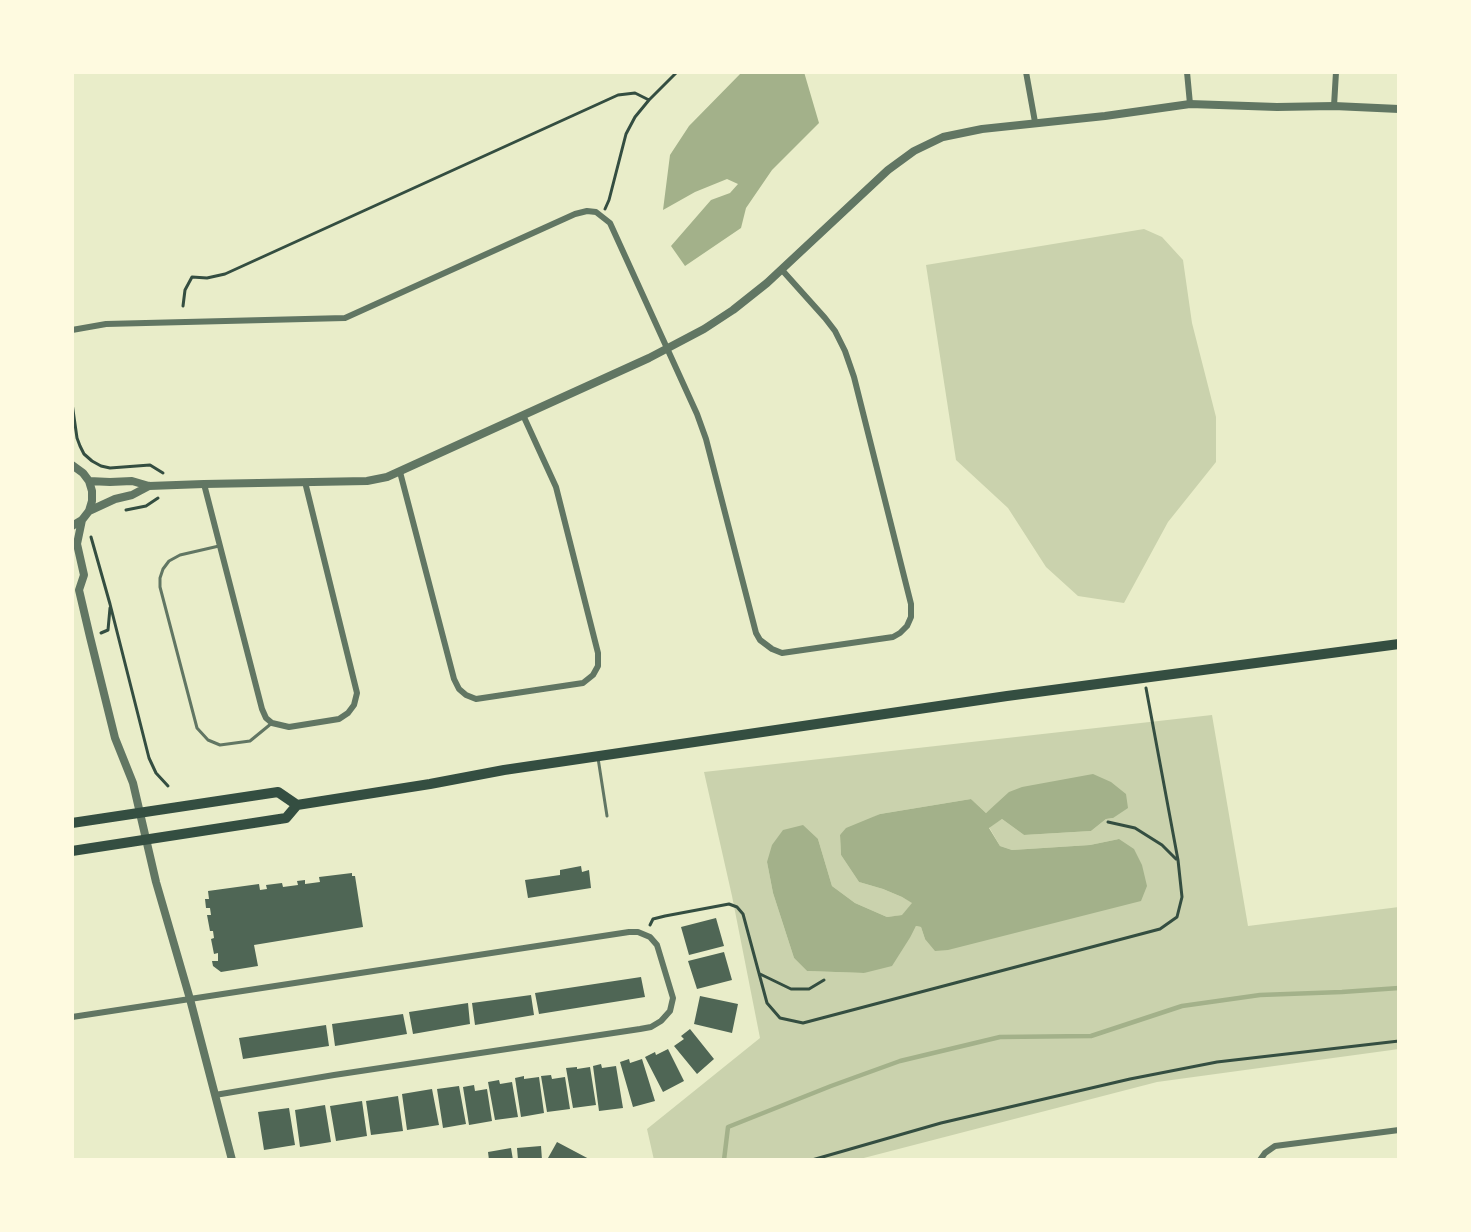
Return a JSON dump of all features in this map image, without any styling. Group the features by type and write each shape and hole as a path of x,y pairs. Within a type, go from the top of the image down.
{"main road":[{"path":"72,851 286,818 297,805 504,770 1006,696 1399,644"},
{"path":"72,823 278,792 297,805"}],"street":[{"path":"1026,72 1035,122"},
{"path":"1187,72 1190,104"},
{"path":"1334,106 1336,72"},
{"path":"89,481 132,481 149,486 367,481 400,472 667,350 704,329 733,310 782,270 888,170 914,151 943,137 1035,122 1105,116 1190,104 1399,109"},
{"path":"72,330 106,324 345,318 575,214 587,211 596,212 610,223 697,414 706,439 756,633 760,640 772,650 782,653 893,637 907,626 911,617 911,604 854,377 835,331 782,270"},
{"path":"400,472 454,679 459,689 476,699 583,683 593,675 598,666 598,653 556,487 523,415"},
{"path":"72,526 82,520 89,511 92,501 89,481 73,464"},
{"path":"204,483 262,709 266,718 272,723 289,727 339,719 354,705 357,693 305,482"},
{"path":"89,511 149,486"},
{"path":"79,590 84,575 77,544 82,520"},
{"path":"72,582 79,590 115,738 133,783 160,899 190,999 232,1160"},
{"path":"72,1017 629,932 644,934 657,945 673,998 670,1011 662,1021 651,1027 215,1095"},
{"path":"1260,1160 1264,1153 1275,1146 1399,1130"}],"lane":[{"path":"219,546 180,555 169,561 160,578 160,587 197,728 208,740 220,745 250,741 272,723"},
{"path":"597,756 607,816"}],"path":[{"path":"602,216 609,200 626,134 635,117 677,72"},
{"path":"183,306 185,290 192,277 207,278 225,274 618,95 635,93 649,100"},
{"path":"72,403 77,438 84,454 92,461 110,468 150,465"},
{"path":"72,415 75,422"},
{"path":"123,510 146,506"},
{"path":"92,528 91,537 149,758 156,773 168,786"},
{"path":"90,637 108,630 110,604"},
{"path":"644,934 653,918 729,904 737,907 742,914 767,1003 780,1018 803,1023 1160,929 1177,916 1182,897 1178,860 1144,677"},
{"path":"1108,822 1135,828 1162,845 1178,860"},
{"path":"760,974 790,989 809,989 824,980"},
{"path":"812,1160 941,1123 1130,1079 1217,1062 1399,1041"}],"shaded area":[{"path":"742,72 804,72 819,123 772,170 746,208 741,228 685,266 671,246 711,200 730,193 738,184 727,179 695,192 663,210 670,155 689,126"},
{"path":"1144,229 1162,237 1183,260 1192,323 1216,417 1216,462 1168,522 1124,603 1078,596 1046,567 1008,508 956,460 926,265"},
{"path":"1212,715 1248,926 1399,907 1399,1049 1157,1082 856,1160 654,1160 647,1129 760,1038 732,896 704,772","holes":["971,799 986,813 995,806 1113,818 1106,819 1091,831 1024,835 1002,819 989,827 1000,846 1012,850 1090,845 1119,839 925,939 921,927 916,926 911,936 864,973 807,971 794,958 773,893 767,862 818,839 832,886 855,903 887,917 903,915 913,903 883,889 859,882 841,855 840,835 880,814"]},
{"path":"1093,774 1111,782 1126,794 1128,808 1113,818 1106,819 1091,831 1024,835 1002,819 989,828 1000,846 1012,850 1090,845 1119,839 1134,849 1142,865 1147,886 1141,901 948,950 935,951 925,939 921,927 916,926 892,966 864,973 807,971 794,958 773,893 767,862 772,845 783,830 803,825 818,839 832,886 855,903 887,917 902,915 912,903 883,889 859,882 841,855 840,835 846,828 880,814 971,799 986,813 1009,792 1022,787"}],"building":[{"path":"581,866 582,872 589,870 591,888 528,898 525,880 560,875 560,870"},
{"path":"352,873 352,876 355,876 363,927 254,945 258,966 221,972 213,966 212,961 218,961 218,953 214,954 211,939 214,938 213,931 210,931 207,915 211,915 210,908 206,908 205,899 209,899 208,891 259,884 260,890 267,889 266,885 282,883 283,887 298,885 297,881 305,880 305,884 320,882 319,877"},
{"path":"716,918 724,946 689,955 681,927"},
{"path":"724,952 732,980 697,989 688,961"},
{"path":"641,977 645,997 539,1014 535,993"},
{"path":"531,995 534,1015 475,1025 472,1003"},
{"path":"700,996 738,1004 732,1033 694,1024"},
{"path":"468,1003 470,1024 413,1034 409,1012"},
{"path":"403,1014 407,1034 335,1046 332,1024"},
{"path":"326,1025 329,1046 243,1059 239,1038"},
{"path":"690,1029 714,1059 697,1074 674,1046 684,1039 681,1036"},
{"path":"668,1049 684,1081 663,1092 645,1057"},
{"path":"629,1059 630,1063 642,1059 655,1101 633,1107 620,1062"},
{"path":"601,1064 602,1068 616,1066 623,1108 599,1111 593,1066"},
{"path":"577,1067 577,1069 590,1067 596,1105 573,1108 566,1068"},
{"path":"551,1075 552,1079 565,1077 570,1109 547,1112 541,1076"},
{"path":"524,1076 524,1079 539,1077 544,1113 521,1117 515,1078"},
{"path":"499,1080 500,1084 512,1082 518,1117 495,1120 488,1082"},
{"path":"474,1085 475,1091 487,1089 492,1121 469,1125 463,1087"},
{"path":"459,1086 466,1124 443,1128 437,1089"},
{"path":"432,1089 439,1125 407,1130 402,1094"},
{"path":"398,1096 403,1131 371,1135 366,1101"},
{"path":"362,1101 367,1136 336,1141 330,1106"},
{"path":"325,1105 331,1142 300,1147 295,1110"},
{"path":"289,1108 295,1145 264,1150 258,1112"},
{"path":"557,1142 591,1160 550,1160 548,1158"},
{"path":"541,1146 542,1160 518,1160 517,1148"},
{"path":"511,1148 513,1160 489,1160 488,1152"}],"waterway":[{"path":"724,1160 728,1127 900,1061 1000,1037 1091,1036 1182,1006 1260,995 1399,988"}]}
